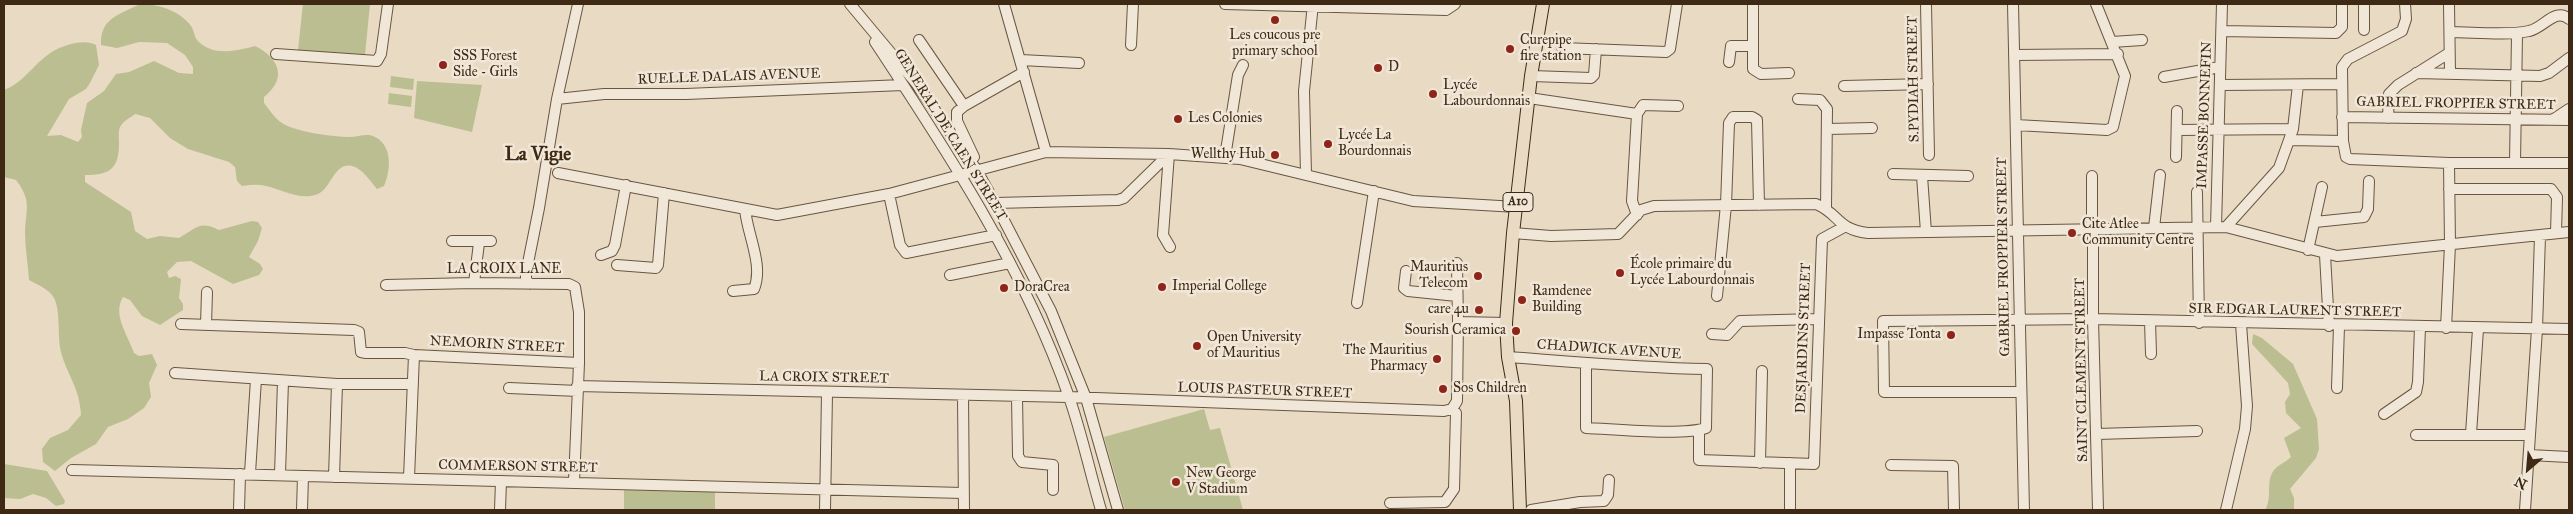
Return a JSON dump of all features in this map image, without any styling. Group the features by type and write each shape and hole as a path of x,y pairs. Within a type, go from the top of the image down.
{"main road":[{"name":"A10","path":"1520,510 1516,401 1508,357 1506,323 1513,233 1531,76 1543,4"}],"street":[{"path":"276,54 377,61 381,54 388,4"},
{"path":"530,284 526,280 526,273 557,99 578,4"},
{"name":"GENERAL DE CAEN STREET","path":"850,4 961,174 1010,263 1040,324 1069,397 1101,510"},
{"name":"GENERAL DE CAEN STREET","path":"850,4 916,83 978,169 1049,308 1086,398 1118,510"},
{"path":"1004,4 1046,152"},
{"path":"1131,45 1133,4"},
{"path":"1225,4 1446,10 1455,4"},
{"path":"1562,48 1666,52 1670,49 1677,4"},
{"path":"1753,4 1752,66 1756,72 1762,74 1789,73"},
{"name":"S.PYDIAH STREET","path":"1926,4 1929,155"},
{"name":"GABRIEL FROPPIER STREET","path":"2013,4 2024,510"},
{"path":"2016,125 2108,130 2113,127 2125,76 2118,54 2096,4"},
{"name":"IMPASSE BONNEFIN","path":"2221,227 2217,130 2222,4"},
{"path":"2222,32 2336,33 2342,27 2342,4"},
{"path":"2364,4 2364,30"},
{"path":"2405,4 2405,24 2402,31 2344,62 2341,84 2344,154 2350,159 2449,163 2569,163"},
{"path":"2449,4 2450,73"},
{"path":"1306,174 1304,91 1313,5"},
{"path":"2450,32 2517,34 2535,30 2557,14 2563,14 2569,19"},
{"path":"2516,163 2517,34"},
{"path":"919,40 964,106"},
{"path":"2112,42 2142,40"},
{"path":"1729,62 1731,46 1752,46"},
{"path":"1531,76 1591,78 1594,75 1596,49"},
{"path":"2388,118 2389,94 2416,73 2449,53"},
{"path":"2014,55 2118,54"},
{"path":"2416,73 2544,75 2569,58"},
{"path":"1021,60 1080,63"},
{"path":"1225,157 1238,76 1243,66"},
{"path":"2164,77 2220,68"},
{"path":"978,169 957,121 957,112 964,106 1024,72"},
{"path":"1844,86 1928,84"},
{"path":"2220,84 2341,84"},
{"name":"RUELLE DALAIS AVENUE","path":"557,99 604,94 686,94 903,85"},
{"path":"2221,227 2270,180 2279,168 2293,129 2298,85"},
{"path":"1529,98 1637,114"},
{"path":"1798,99 1814,99 1823,102 1828,109 1826,208"},
{"path":"1637,215 1632,201 1637,114 1643,105 1678,106"},
{"path":"2553,120 2569,109"},
{"path":"2176,157 2177,111"},
{"path":"1717,296 1726,205 1729,123 1733,117 1752,116 1757,120 1759,205"},
{"name":"GABRIEL FROPPIER STREET","path":"2342,117 2569,120"},
{"path":"1827,129 1872,128"},
{"path":"2177,130 2293,129"},
{"path":"2290,140 2343,142"},
{"path":"558,173 777,215 889,194 1046,152 1169,154 1225,157 1306,174 1413,201 1517,207"},
{"path":"995,203 1118,200 1124,198 1169,154"},
{"path":"1169,154 1163,235 1170,248"},
{"path":"2446,328 2450,245 2449,163"},
{"path":"1893,174 1968,176"},
{"path":"2154,228 2160,175"},
{"path":"1922,176 1926,232"},
{"name":"SAINT CLEMENT STREET","path":"2092,176 2093,319 2098,510"},
{"path":"2314,222 2364,217 2368,209 2369,181"},
{"path":"601,255 612,251 615,245 626,185"},
{"path":"2308,250 2322,187"},
{"path":"2449,189 2551,189 2557,197 2556,233"},
{"path":"1357,303 1374,190"},
{"path":"2196,192 2199,323"},
{"path":"618,265 656,268 658,265 664,193"},
{"path":"889,194 902,250 906,253 996,235"},
{"path":"1513,233 1551,236 1618,234 1641,210 1654,206 1816,204 1826,208 1844,227 1868,233 2017,232 2221,227 2325,255 2349,256 2569,232"},
{"path":"733,291 754,289 756,284 756,258 746,228 745,210"},
{"name":"DESJARDINS STREET","path":"1790,463 1814,464 1822,239 1844,227"},
{"path":"2525,510 2537,329 2540,236"},
{"path":"452,241 479,243 491,241"},
{"path":"474,282 479,243"},
{"path":"2325,255 2334,326 2337,388"},
{"path":"950,275 1010,263"},
{"path":"1390,504 1445,502 1454,489 1456,413 1448,410 1457,401 1457,263"},
{"path":"1406,271 1404,288 1408,291 1457,296"},
{"name":"LA CROIX LANE","path":"386,285 474,282 569,284 575,287 577,293 579,363 574,482"},
{"path":"182,324 206,325 207,292"},
{"path":"1712,334 1727,335 1740,321 1818,319"},
{"path":"2020,319 1883,321 1884,392 2021,392"},
{"name":"SIR EDGAR LAURENT STREET","path":"2020,319 2569,330"},
{"path":"2150,321 2151,354"},
{"path":"1458,322 1506,323"},
{"path":"2226,510 2245,429 2247,406 2241,324"},
{"name":"NEMORIN STREET","path":"206,325 354,330 359,332 361,352 579,363"},
{"path":"2384,414 2416,392 2420,327"},
{"path":"2471,434 2478,329"},
{"path":"409,478 414,355"},
{"name":"CHADWICK AVENUE","path":"1508,357 1644,368 1707,369 1706,428 1699,430"},
{"path":"1586,363 1586,428 1699,430 1699,460 1790,463 1790,510"},
{"path":"1760,463 1762,371"},
{"path":"175,373 337,384 412,384"},
{"path":"238,510 245,473 256,379"},
{"path":"280,474 283,381"},
{"path":"334,477 337,384"},
{"name":"LA CROIX STREET","path":"509,388 1069,397"},
{"path":"825,510 827,393"},
{"path":"963,394 964,510"},
{"path":"1017,397 1018,456 1022,462 1052,465 1052,490"},
{"name":"LOUIS PASTEUR STREET","path":"1069,397 1448,410"},
{"path":"2097,434 2196,431"},
{"path":"2416,435 2440,437 2471,434 2529,435"},
{"path":"2529,455 2569,457"},
{"path":"1891,465 1953,466 1954,510"},
{"name":"COMMERSON STREET","path":"72,470 963,493"},
{"path":"302,510 303,476"},
{"path":"1532,510 1580,502 1604,501 1608,495 1609,480"},
{"path":"500,510 501,481"}],"green space":[{"path":"140,4 154,5 174,12 191,26 197,40 210,49 232,51 255,46 263,51 275,62 278,69 276,83 264,97 264,103 277,119 296,129 315,133 343,137 373,136 380,140 387,151 389,158 388,173 384,186 377,189 359,169 346,166 337,172 322,191 311,196 298,196 263,185 242,186 237,181 235,167 229,162 188,149 170,138 150,118 135,114 125,121 119,129 119,152 115,165 107,172 101,174 85,175 85,182 131,212 135,231 147,239 160,236 179,238 198,226 213,227 219,230 252,221 258,222 262,228 258,241 249,257 260,264 263,269 259,275 233,284 191,261 177,262 167,272 169,278 175,276 181,279 179,298 183,304 183,310 160,325 142,316 130,300 123,297 119,311 120,318 134,353 139,356 152,354 157,365 149,383 151,397 144,408 128,419 108,427 96,444 71,458 55,471 43,462 42,449 50,438 68,430 81,415 80,405 76,389 61,352 54,298 46,290 29,280 25,238 27,205 24,194 16,180 4,177 4,90 17,83 43,58 59,48 85,42 96,45 99,65 90,83 86,89 69,99 47,136 61,135 78,142 82,137 81,130 87,103 104,91 116,74 129,72 154,61 179,73 193,74 193,67 185,55 167,43 139,42 117,48 101,45 107,23 112,18"},
{"path":"303,4 370,4 365,55 298,50"},
{"path":"391,76 414,79 413,90 390,87"},
{"path":"417,81 482,85 472,132 414,118"},
{"path":"389,93 412,96 411,107 388,104"},
{"path":"2253,334 2262,338 2293,364 2317,419 2319,449 2316,458 2290,489 2294,498 2294,510 2265,510 2269,500 2271,474 2291,457 2284,438 2301,428 2286,413 2285,402 2290,394 2288,383 2252,344"},
{"name":"New George V Stadium","path":"1204,409 1210,430 1220,428 1243,510 1125,510 1104,437"},
{"path":"4,464 47,471 65,501 64,504 56,506 46,498 33,494 20,499 4,498"},
{"path":"624,490 715,492 715,510 624,510"}],"place":[{"name":"Les coucous pre primary school","path":"1275,20"},
{"name":"Curepipe fire station","path":"1510,49"},
{"name":"SSS Forest Side - Girls","path":"443,65"},
{"name":"D","path":"1378,68"},
{"name":"Lycée Labourdonnais","path":"1433,94"},
{"name":"Les Colonies","path":"1178,119"},
{"name":"Lycée La Bourdonnais","path":"1328,144"},
{"name":"Wellthy Hub","path":"1275,155"},
{"name":"Cite Atlee Community Centre","path":"2072,233"},
{"name":"École primaire du Lycée Labourdonnais","path":"1620,273"},
{"name":"Mauritius Telecom","path":"1478,276"},
{"name":"Imperial College","path":"1162,287"},
{"name":"DoraCrea","path":"1004,288"},
{"name":"Ramdenee Building","path":"1522,300"},
{"name":"care 4u","path":"1479,310"},
{"name":"Sourish Ceramica","path":"1516,331"},
{"name":"Impasse Tonta","path":"1951,335"},
{"name":"Open University of Mauritius","path":"1197,346"},
{"name":"The Mauritius Pharmacy","path":"1437,359"},
{"name":"Sos Children","path":"1443,389"},
{"name":"New George V Stadium","path":"1176,482"}],"district":[{"name":"La Vigie","path":"538,155"}]}
